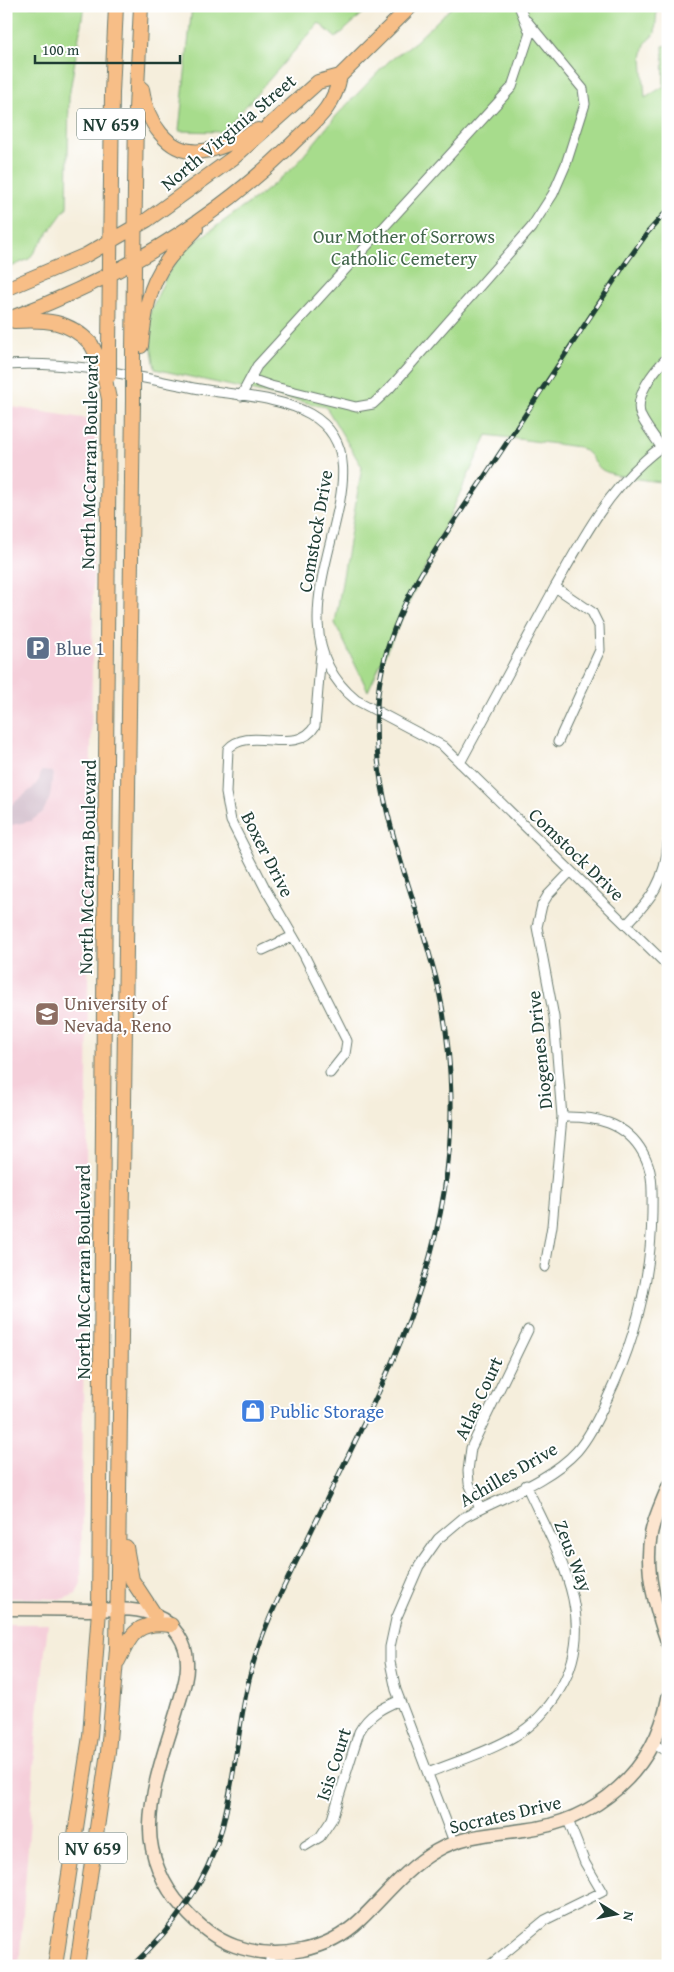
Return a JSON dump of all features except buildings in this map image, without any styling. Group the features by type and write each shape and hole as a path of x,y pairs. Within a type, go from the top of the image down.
{"main road":[{"name":"North McCarran Boulevard","path":"55,1966 90,1736 99,1610 110,242 112,66 116,6"},
{"name":"North McCarran Boulevard","path":"76,1966 108,1752 116,1666 118,1610 132,401 137,351 133,261 137,43 140,6"},
{"name":"North Virginia Street","path":"6,289 65,265 110,242 205,180 318,82 340,76 411,6"},
{"path":"137,43 143,94 149,117 156,130 176,146 201,152 214,149 272,123"},
{"name":"North Virginia Street","path":"6,321 110,275 213,211 262,171 331,104 338,90 340,76"},
{"path":"137,351 145,316 159,273 176,250 213,211"},
{"path":"6,321 54,321 75,330 91,344 102,365 109,398"},
{"path":"120,1512 132,1580 136,1589 152,1607 156,1615"},
{"path":"116,1666 134,1632 141,1627 160,1624 171,1625"}],"street":[{"path":"251,379 270,386 356,407 373,404 389,389 531,228 553,194 566,164 582,116 585,96 583,89 574,76 527,21 519,6"},
{"path":"242,396 263,360 512,88 530,33 527,21"},
{"path":"460,763 555,587 600,509 628,476 664,445 640,415 642,391 658,366 668,357"},
{"name":"Comstock Drive","path":"6,364 40,362 68,364 242,396 286,405 307,412 323,423 339,447 343,460 342,490 318,596 321,647 333,674 350,695 363,705 443,746 668,966"},
{"path":"555,587 592,612 599,626 600,650 558,742"},
{"name":"Boxer Drive","path":"321,647 315,726 311,732 298,739 238,740 228,750 226,793 231,822 347,1041 345,1054 330,1073"},
{"path":"626,925 650,900 658,887 666,860 668,843"},
{"name":"Diogenes Drive","path":"545,1267 552,1226 562,1117 555,1026 536,927 542,905 548,895 571,871"},
{"path":"263,950 293,936"},
{"name":"Achilles Drive","path":"454,1842 400,1700 390,1662 390,1647 396,1618 427,1552 449,1528 480,1509 552,1472 571,1457 587,1438 602,1410 626,1355 644,1291 652,1228 652,1178 649,1166 637,1144 618,1126 606,1121 582,1116 562,1117"},
{"name":"Atlas Court","path":"480,1509 469,1483 468,1471 471,1448 528,1330"},
{"name":"Zeus Way","path":"428,1773 517,1735 544,1711 563,1683 570,1667 577,1634 575,1599 565,1569 526,1486"},
{"path":"668,1487 651,1535 650,1557 654,1606 668,1644"},
{"name":"Socrates Drive","path":"6,1609 137,1610 156,1615 171,1625 186,1650 187,1674 154,1795 150,1829 155,1858 160,1874 174,1898 205,1929 236,1946 270,1959 314,1947 344,1933 358,1922 422,1860 454,1842 472,1836 533,1829 568,1820 588,1811 619,1788 633,1774 660,1728 668,1698"},
{"name":"Isis Court","path":"305,1846 320,1837 332,1819 359,1732 364,1723 381,1708 400,1700"},
{"path":"652,1744 668,1752"},
{"path":"489,1966 545,1920 602,1892 584,1863 568,1820"}],"shaded area":[{"name":"University of Nevada, Reno","path":"6,406 95,420 81,1583 76,1594 63,1599 6,1598"},
{"path":"41,771 53,772 50,797 43,812 31,821 6,826 6,809 33,788 39,780"},
{"path":"6,1624 48,1624 38,1713 19,1966 6,1966"}],"green space":[{"path":"6,6 84,6 69,97 67,207 29,259 6,269"},
{"path":"192,6 371,6 336,38 319,23 223,132 179,131"},
{"name":"Our Mother of Sorrows Catholic Cemetery","path":"453,6 655,6 657,10 655,33 645,44 642,58 645,98 664,86 663,46 668,45 668,483 606,472 579,447 487,435 368,691 335,623 362,467 326,407 155,369 149,331 150,312 167,275 182,251 263,193 295,166 337,115 388,62 415,42"}],"waterway":[{"path":"251,6 283,6"}],"railway":[{"path":"132,1966 175,1920 198,1886 207,1868 222,1828 228,1804 243,1708 254,1660 262,1637 282,1590 358,1435 406,1329 425,1274 439,1218 448,1159 451,1097 449,1062 446,1028 436,977 398,853 381,781 377,744 377,708 382,670 389,643 411,592 439,544 625,264 648,232 668,210"}],"place":[{"name":"Blue 1","path":"38,648"},
{"name":"University of Nevada, Reno","path":"47,1014"},
{"name":"Public Storage","path":"253,1411"}]}
